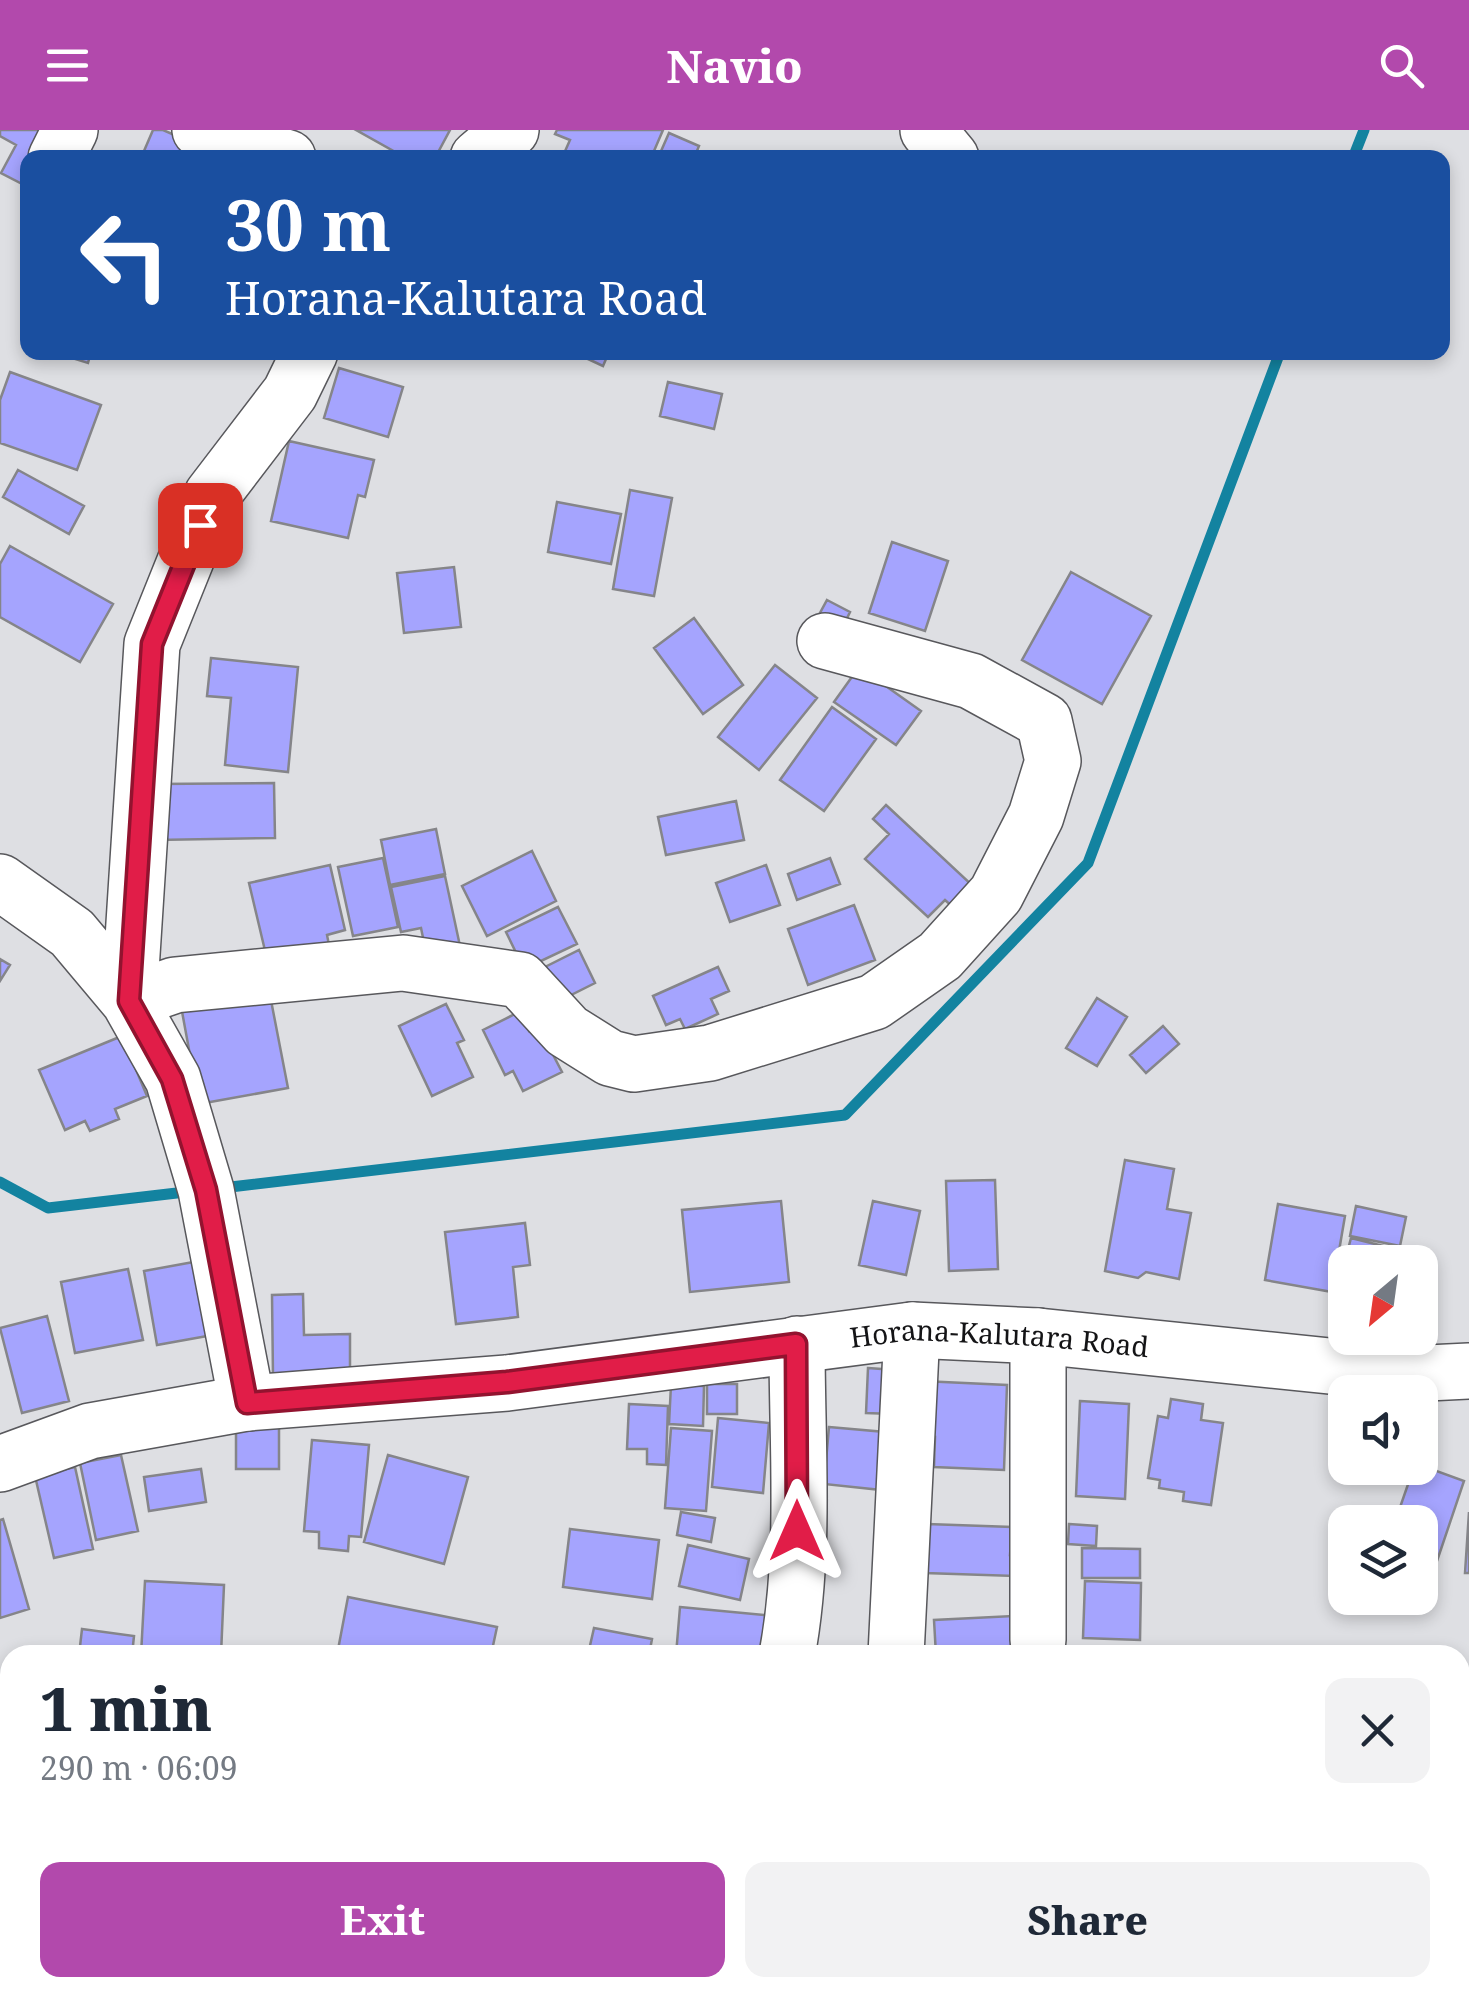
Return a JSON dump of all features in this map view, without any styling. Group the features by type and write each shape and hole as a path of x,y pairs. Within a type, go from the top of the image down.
{"street":[{"path":"200,130 263,150"},
{"path":"487,150 510,130"},
{"path":"928,130 944,150"},
{"path":"129,1001 152,644 212,495 290,392 306,360"},
{"path":"129,1001 176,985 404,963 520,980 567,1031 610,1058 634,1064 710,1053 874,1002 940,956 996,894 1036,816 1053,762 1044,721 970,681 824,641"},
{"path":"0,882 72,933 129,1001 172,1079 206,1190 247,1403"},
{"path":"896,1645 912,1330"},
{"name":"Horana-Kalutara Road","path":"0,1464 90,1431 247,1403 507,1382 912,1330 1038,1336 1406,1374 1469,1370"},
{"path":"1038,1336 1038,1640"},
{"path":"789,1645 797,1531 796,1344"}],"building":[{"path":"0,130 68,130 57,150 20,150 20,183 1,173 16,145 0,136"},
{"path":"153,130 163,130 193,143 190,150 144,150"},
{"path":"356,130 450,130 439,150 392,150"},
{"path":"557,130 663,130 654,150 566,150 570,140 555,134"},
{"path":"669,133 699,146 697,150 662,150"},
{"path":"339,368 403,387 388,437 324,418"},
{"path":"10,372 101,405 77,470 0,443 0,400"},
{"path":"668,382 722,394 714,429 660,416"},
{"path":"289,441 374,460 365,497 358,495 348,538 271,521"},
{"path":"18,470 84,506 69,534 3,497"},
{"path":"630,490 672,498 654,596 613,589"},
{"path":"557,502 621,514 611,564 548,552"},
{"path":"892,542 948,561 925,631 869,613"},
{"path":"10,546 113,604 80,662 0,617 0,564"},
{"path":"454,567 461,627 404,633 397,573"},
{"path":"1071,572 1151,616 1102,704 1022,660"},
{"path":"827,600 850,612 838,637 814,624"},
{"path":"694,618 743,685 703,714 654,648"},
{"path":"211,658 298,667 288,772 225,765 231,698 207,696"},
{"path":"775,665 817,698 759,770 718,737"},
{"path":"859,667 921,711 896,745 834,702"},
{"path":"832,707 876,739 824,811 780,780"},
{"path":"274,783 275,838 156,840 155,784"},
{"path":"736,801 744,840 666,855 658,817"},
{"path":"886,805 974,887 954,908 945,900 928,917 865,859 889,834 873,819"},
{"path":"436,829 445,874 390,885 381,840"},
{"path":"532,851 556,901 487,936 462,886"},
{"path":"383,858 398,927 353,936 338,867"},
{"path":"830,858 840,884 797,900 788,874"},
{"path":"330,865 345,930 327,935 329,945 267,959 249,883"},
{"path":"766,865 780,905 730,922 716,883"},
{"path":"445,876 460,946 426,952 421,928 401,932 391,887"},
{"path":"854,905 875,960 808,985 788,929"},
{"path":"558,907 577,944 524,969 506,932"},
{"path":"579,950 595,983 555,1003 539,970"},
{"path":"0,959 10,965 0,981"},
{"path":"718,967 729,991 711,999 718,1014 685,1029 680,1019 666,1025 653,996"},
{"path":"269,990 288,1088 199,1104 181,1006"},
{"path":"1097,998 1127,1017 1097,1066 1066,1048"},
{"path":"446,1004 464,1040 457,1043 473,1077 432,1096 399,1026"},
{"path":"519,1012 529,1031 538,1026 562,1072 523,1091 513,1071 505,1075 483,1030"},
{"path":"1163,1026 1179,1044 1146,1073 1130,1055"},
{"path":"122,1036 147,1096 115,1109 119,1119 90,1131 85,1121 65,1130 39,1070"},
{"path":"1125,1160 1174,1169 1167,1209 1191,1213 1179,1279 1146,1272 1138,1278 1105,1271"},
{"path":"995,1180 998,1269 949,1271 946,1181"},
{"path":"781,1201 789,1282 690,1292 682,1210"},
{"path":"873,1201 920,1211 906,1275 859,1265"},
{"path":"1278,1204 1345,1216 1340,1245 1328,1245 1328,1291 1265,1280"},
{"path":"1356,1206 1406,1217 1400,1245 1350,1236"},
{"path":"525,1223 530,1265 513,1267 518,1317 456,1324 445,1232"},
{"path":"1351,1238 1379,1245 1349,1245"},
{"path":"210,1259 224,1333 157,1345 144,1271"},
{"path":"128,1269 143,1340 75,1353 61,1282"},
{"path":"303,1294 304,1335 350,1334 350,1375 273,1376 272,1295"},
{"path":"47,1316 69,1401 22,1413 0,1328"},
{"path":"868,1368 895,1370 893,1414 866,1413"},
{"path":"922,1381 1007,1385 1004,1470 934,1467 935,1437 920,1437"},
{"path":"707,1384 737,1384 737,1414 707,1414"},
{"path":"671,1385 704,1386 703,1426 669,1424"},
{"path":"1171,1399 1203,1404 1201,1420 1223,1423 1211,1505 1183,1501 1184,1492 1159,1488 1160,1480 1148,1478 1158,1416 1168,1418"},
{"path":"1080,1401 1129,1404 1125,1499 1076,1496"},
{"path":"629,1404 668,1406 666,1465 647,1464 647,1449 627,1449"},
{"path":"718,1418 769,1423 763,1493 712,1487"},
{"path":"236,1426 279,1426 279,1469 236,1469"},
{"path":"829,1427 896,1433 891,1491 824,1484"},
{"path":"671,1428 712,1431 706,1511 665,1508"},
{"path":"312,1440 369,1445 361,1537 349,1536 348,1551 319,1548 319,1532 304,1531"},
{"path":"121,1455 138,1531 96,1540 80,1463"},
{"path":"388,1455 468,1477 444,1564 364,1542"},
{"path":"75,1467 93,1549 54,1558 35,1476"},
{"path":"201,1469 206,1502 149,1511 144,1477"},
{"path":"1438,1471 1464,1481 1438,1558 1438,1505 1401,1505 1408,1485 1438,1485"},
{"path":"681,1512 715,1518 711,1542 677,1535"},
{"path":"1469,1512 1469,1573 1465,1573"},
{"path":"3,1519 29,1609 0,1618 0,1520"},
{"path":"927,1524 1012,1527 1010,1555 1016,1555 1015,1576 925,1573"},
{"path":"1069,1524 1097,1526 1096,1546 1068,1544"},
{"path":"570,1529 659,1540 652,1599 563,1587"},
{"path":"688,1545 749,1559 740,1600 679,1586"},
{"path":"1082,1548 1140,1549 1140,1578 1082,1578"},
{"path":"145,1581 224,1585 221,1645 142,1645"},
{"path":"1085,1581 1141,1583 1140,1640 1083,1638"},
{"path":"348,1597 497,1627 493,1645 339,1645"},
{"path":"680,1607 774,1616 771,1645 677,1645"},
{"path":"1013,1616 1014,1645 935,1645 934,1620"},
{"path":"594,1628 652,1639 651,1645 590,1645"},
{"path":"82,1629 134,1636 133,1645 80,1645"}],"waterway":[{"path":"1356,150 1364,130"},
{"path":"222,1188 845,1115 1088,863 1277,360"},
{"path":"0,1182 48,1208 194,1191"}],"route":[{"path":"200,525 152,644 129,1001 172,1079 206,1190 247,1403 507,1382 796,1344 797,1531"}]}
